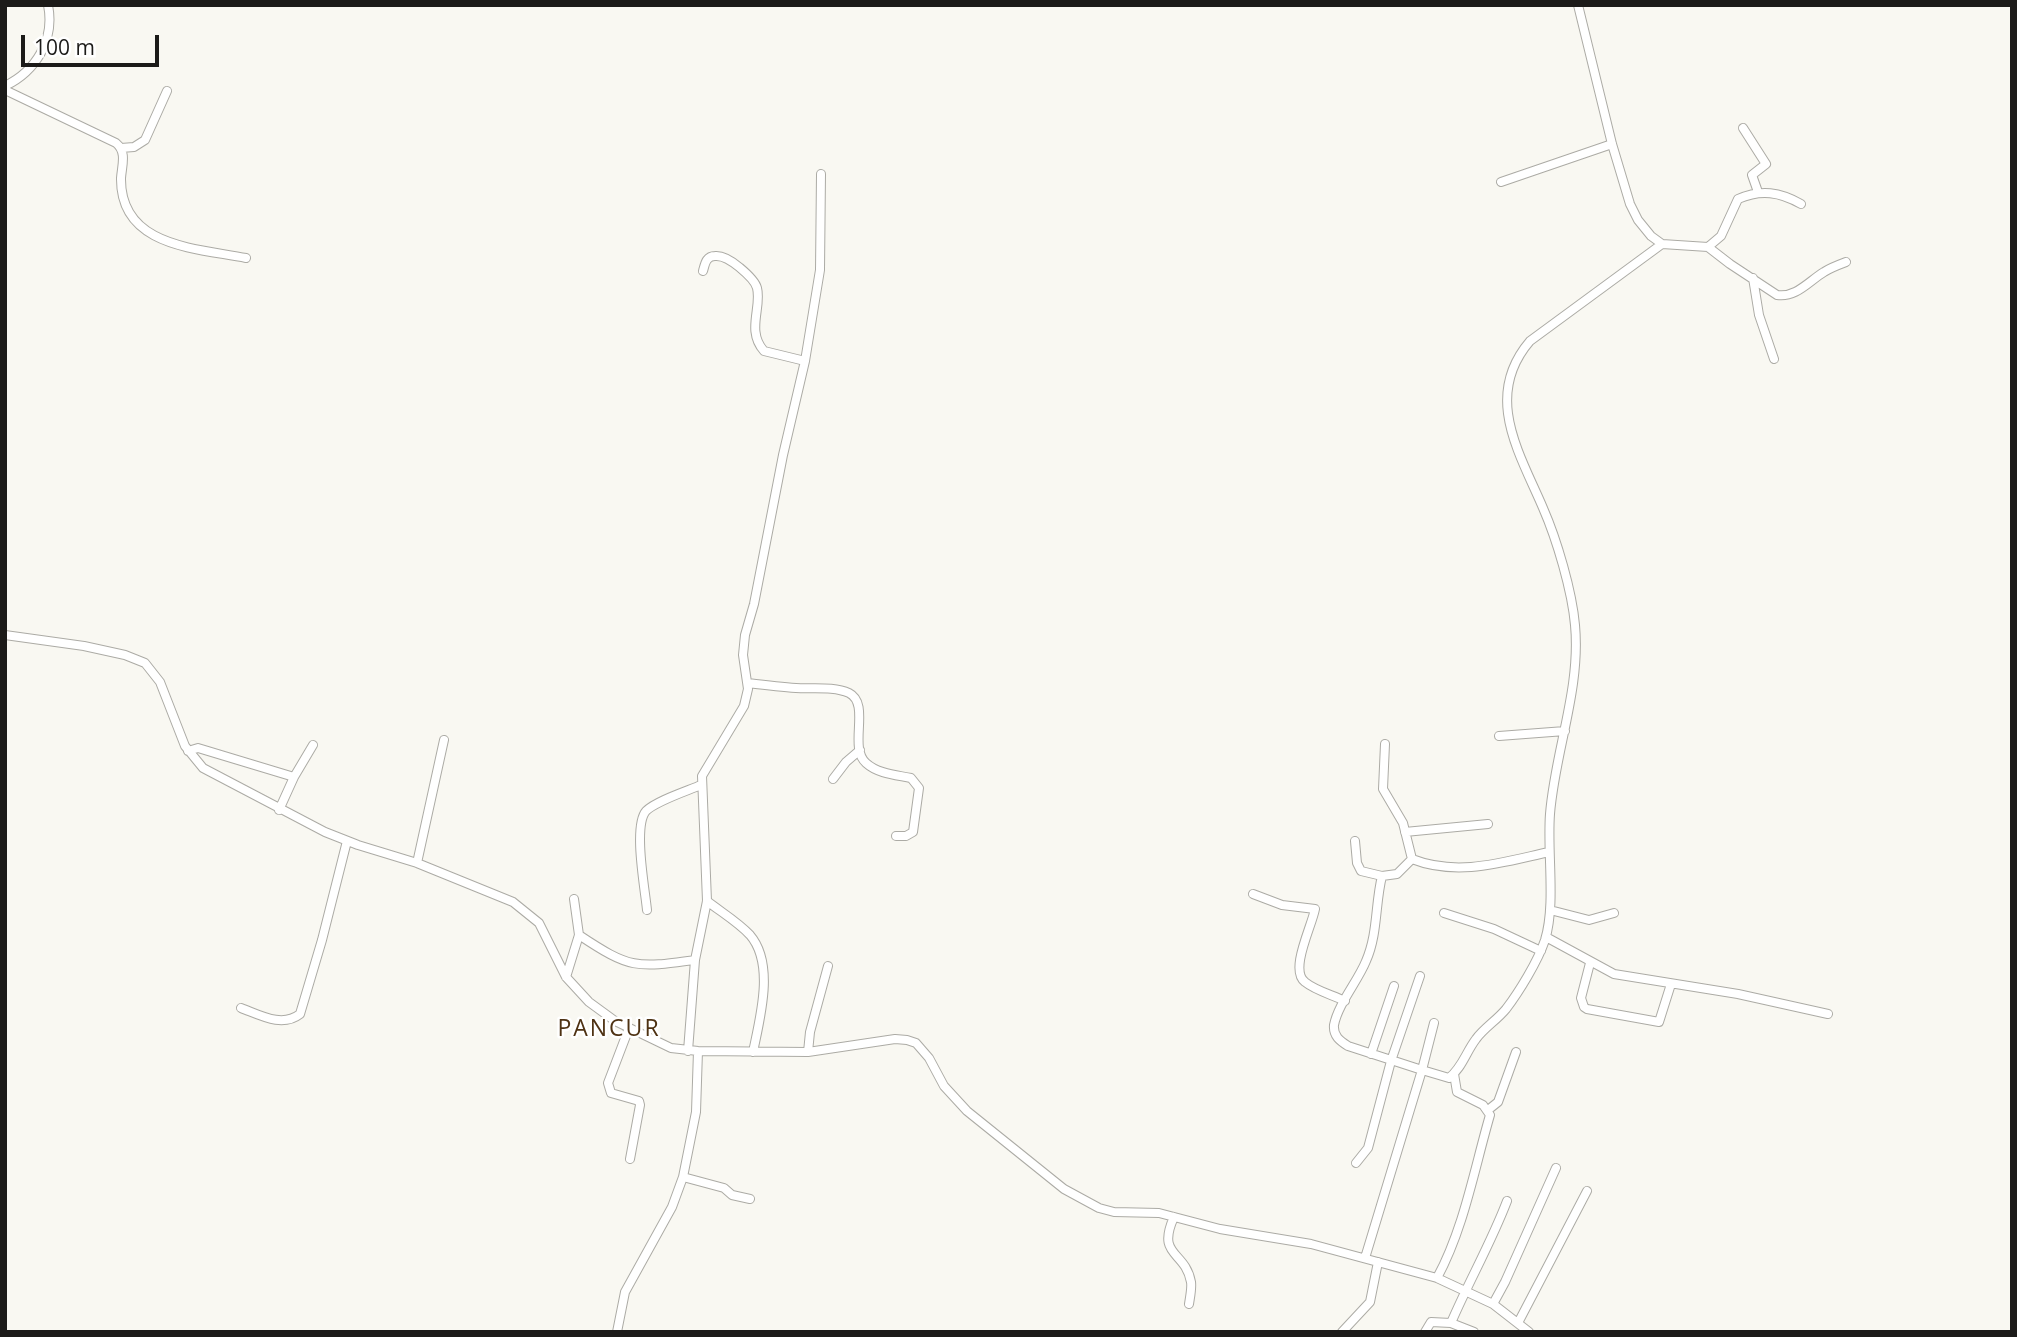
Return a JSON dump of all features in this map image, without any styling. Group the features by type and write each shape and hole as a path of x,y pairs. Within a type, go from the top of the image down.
{"street":[{"path":"48,5 50,31 41,54 33,66 5,88 116,143 121,148 122,196 130,215 144,230 163,240 246,258"},
{"path":"1578,5 1612,144 1634,212 1651,236 1662,244 1708,247 1777,295 1795,293 1826,270 1846,262"},
{"path":"121,148 134,147 145,140 167,91"},
{"path":"1743,128 1766,164 1752,175 1758,192"},
{"path":"1501,182 1612,144"},
{"path":"688,1051 695,960 707,901 701,785 705,770 744,706 748,684 744,666 746,635 804,361 820,271 821,174"},
{"path":"1708,247 1721,236 1738,199 1766,191 1801,204"},
{"path":"1382,876 1369,953 1336,1019 1334,1032 1339,1040 1371,1054 1449,1078 1475,1041 1506,1009 1541,951 1546,937 1550,910 1550,812 1573,682 1575,625 1570,598 1544,510 1525,471 1514,439 1506,402 1507,387 1518,355 1530,341 1662,244"},
{"path":"703,271 707,259 712,256 732,261 756,284 758,290 755,327 761,348 804,361"},
{"path":"1753,278 1759,315 1773,359"},
{"path":"5,635 84,646 125,655 145,663 160,682 188,751 210,773 279,810 347,841 417,863 513,902 539,923 566,976 589,1002 629,1028 670,1048 688,1051 808,1052 895,1039 907,1040 916,1043 929,1058 954,1099 1064,1189 1108,1211 1145,1212 1220,1229 1311,1244 1437,1278 1493,1304 1529,1332"},
{"path":"748,684 826,689 852,695 859,706 860,750 865,763 881,771 911,778 919,788 913,832 906,836 896,836"},
{"path":"1499,736 1565,731"},
{"path":"417,863 444,740"},
{"path":"1385,744 1383,789 1399,815 1412,859"},
{"path":"279,810 313,745"},
{"path":"188,751 198,748 294,777"},
{"path":"833,779 860,750"},
{"path":"647,910 640,830 642,817 648,808 701,785"},
{"path":"1405,832 1488,824"},
{"path":"241,1008 282,1021 300,1014 347,841"},
{"path":"1355,841 1357,863 1361,871 1382,876 1397,874 1412,859"},
{"path":"1412,859 1445,868 1474,868 1549,852"},
{"path":"1253,894 1282,905 1315,909 1299,967 1302,979 1306,984 1345,1001"},
{"path":"566,976 579,935 574,899"},
{"path":"707,901 749,934 758,950 766,979 753,1052"},
{"path":"1550,910 1590,920 1614,914"},
{"path":"1444,913 1494,929 1541,951"},
{"path":"579,935 605,953 633,964 655,966 695,960"},
{"path":"1546,937 1614,974 1738,994 1828,1014"},
{"path":"1590,963 1581,998 1587,1009 1659,1022 1671,984"},
{"path":"808,1052 810,1032 828,966"},
{"path":"1356,1163 1368,1148 1391,1061 1420,976"},
{"path":"1371,1054 1394,986"},
{"path":"1365,1258 1434,1023"},
{"path":"629,1028 608,1083 611,1093 639,1101 630,1158"},
{"path":"617,1332 625,1292 672,1207 684,1177 696,1112 698,1051"},
{"path":"1488,1110 1498,1102 1516,1052"},
{"path":"1437,1278 1451,1251 1474,1178 1489,1115 1483,1105 1457,1092 1454,1074"},
{"path":"1493,1304 1556,1168"},
{"path":"684,1177 724,1188 732,1195 750,1199"},
{"path":"1518,1324 1587,1191"},
{"path":"1451,1323 1465,1290 1486,1253 1507,1201"},
{"path":"1174,1217 1167,1233 1170,1248 1182,1262 1191,1281 1189,1304"},
{"path":"1342,1332 1370,1302 1378,1262"},
{"path":"1424,1332 1431,1322 1451,1323 1474,1332"}],"district":[{"name":"PANCUR","path":"609,1029"}]}
